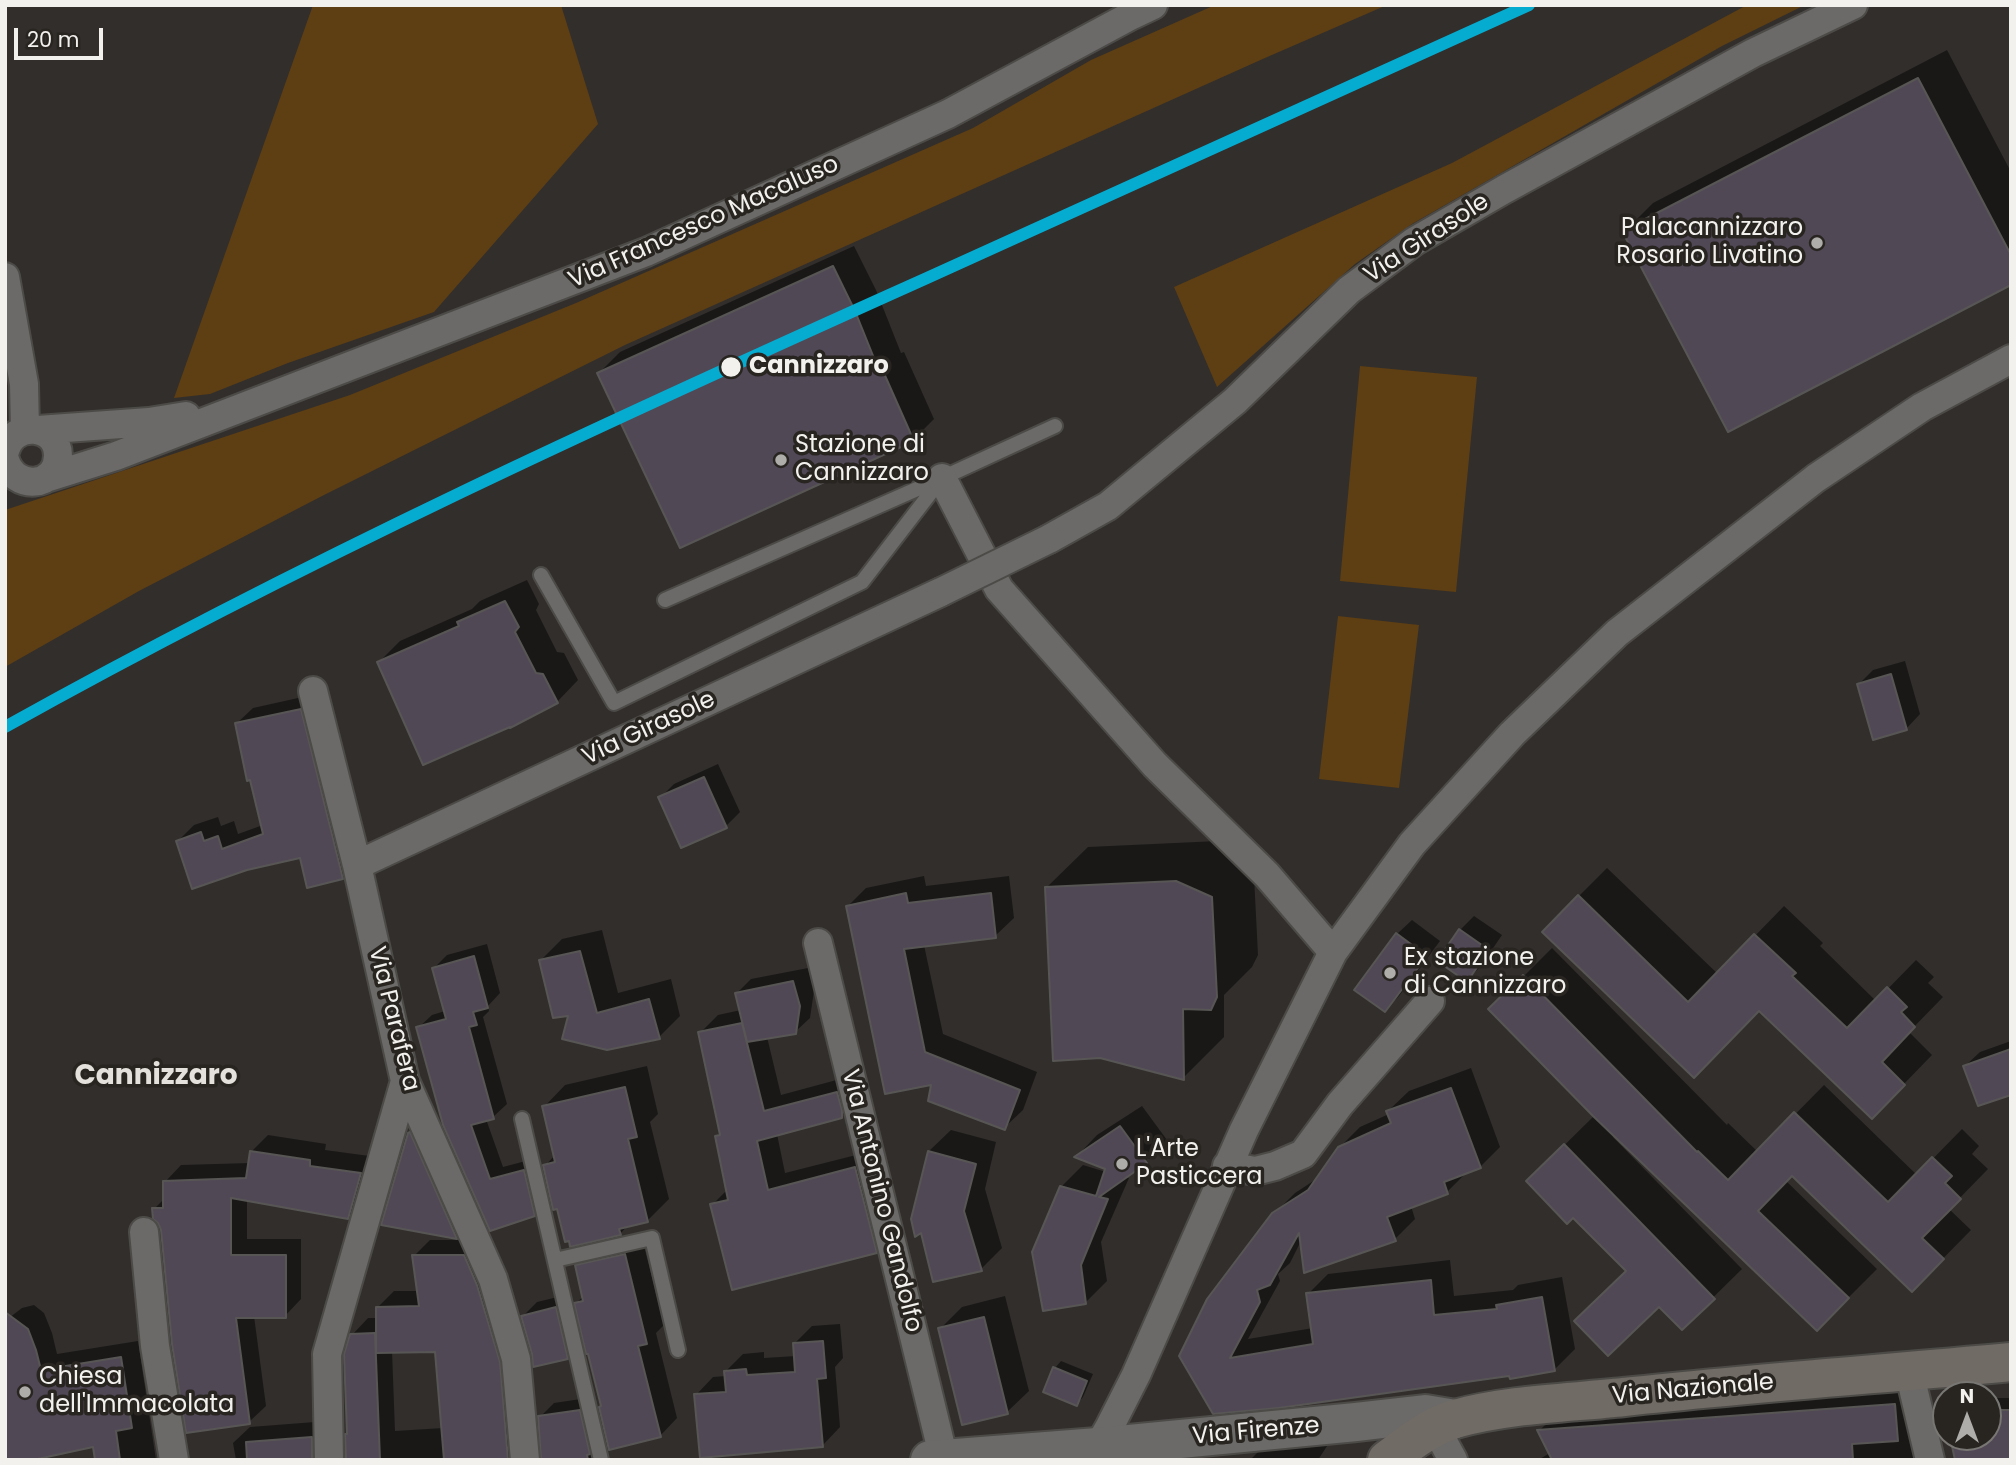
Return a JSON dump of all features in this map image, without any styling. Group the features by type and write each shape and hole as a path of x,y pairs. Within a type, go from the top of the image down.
{"main road":[{"name":"Via Nazionale","path":"1391,1456 1448,1435 1504,1409 2011,1362"}],"street":[{"name":"Via Francesco Macaluso","path":"241,407 646,253 948,114 1153,5"},
{"name":"Via Girasole","path":"357,865 941,592 1108,506 1235,401 1349,290 1415,241 1753,53 1853,5"},
{"path":"5,276 24,384 8,470 23,481 27,483 116,456 241,407"},
{"path":"1093,1453 1110,1428 1136,1375 1227,1167 1333,952 1412,844 1512,734 1617,634 1816,478 1922,407 2011,359"},
{"path":"14,444 241,407"},
{"path":"14,444 53,440 57,451 54,469 27,483"},
{"path":"942,478 999,589 1155,765 1267,875 1333,952"},
{"name":"Via Parafera","path":"313,691 357,865 405,1081 493,1279 516,1359 525,1460"},
{"name":"Via Antonino Gandolfo","path":"818,943 937,1459"},
{"path":"1227,1167 1255,1171 1275,1167 1303,1154 1340,1104 1430,1001"},
{"path":"329,1460 327,1354 405,1081"},
{"path":"144,1232 155,1346 174,1460"},
{"path":"1909,1371 1930,1460"},
{"name":"Via Firenze","path":"937,1459 1208,1448 1356,1422 1425,1414 1448,1435"},
{"path":"1356,1422 1372,1428 1386,1439 1391,1456"}],"lane":[{"path":"665,600 1055,426"},
{"path":"541,575 614,702 862,582 942,478"},
{"path":"522,1119 601,1460"},
{"path":"555,1260 652,1238 678,1350"}],"shaded area":[{"path":"313,5 561,5 598,124 434,312 288,363 210,394 174,398"},
{"path":"1215,5 1387,5 625,345 324,495 139,591 5,667 5,510 350,395 576,303 973,128 1091,60"},
{"path":"1747,5 1805,5 1722,46 1412,224 1355,264 1217,387 1174,287 1452,163"},
{"path":"1360,366 1477,377 1456,592 1340,581"},
{"path":"1338,616 1419,625 1399,788 1319,779"}],"building":[{"name":"Palacannizzaro Rosario Livatino","path":"1918,78 2011,255 2011,285 1728,432 1622,231"},
{"path":"833,266 880,373 883,371 914,441 680,548 597,373"},
{"path":"505,601 519,627 515,632 536,673 543,674 558,703 510,728 423,765 377,662 459,626 457,622"},
{"path":"1891,674 1907,730 1873,740 1857,684"},
{"path":"301,709 343,879 307,888 300,858 247,870 192,889 176,841 201,832 204,841 218,836 222,849 263,834 250,780 247,781 235,723"},
{"path":"704,777 727,828 681,848 658,797"},
{"path":"1176,881 1212,897 1217,997 1211,1010 1183,1009 1184,1080 1100,1058 1053,1061 1045,887"},
{"path":"906,893 908,903 991,893 996,938 904,949 925,1052 1020,1090 1005,1130 928,1101 931,1085 885,1094 846,906"},
{"path":"1578,895 1688,1002 1754,934 1796,973 1792,976 1847,1028 1887,987 1907,1007 1901,1012 1915,1027 1882,1062 1905,1085 1872,1119 1759,1011 1694,1078 1542,932"},
{"path":"1459,929 1489,950 1467,982 1437,961"},
{"name":"Ex stazione di Cannizzaro","path":"1396,933 1427,956 1385,1012 1354,990"},
{"path":"580,951 597,1013 649,999 660,1039 607,1050 562,1039 568,1016 553,1018 539,960"},
{"path":"474,956 488,1008 473,1012 477,1025 469,1027 494,1119 471,1125 490,1179 524,1170 535,1216 490,1231 443,1125 416,1027 446,1019 432,968"},
{"path":"1523,975 1697,1152 1728,1180 1794,1112 1888,1202 1932,1157 1952,1176 1945,1183 1961,1199 1922,1238 1944,1259 1912,1292 1792,1176 1758,1211 1849,1298 1817,1331 1593,1116 1488,1009"},
{"path":"793,981 800,1006 796,1034 747,1042 735,993"},
{"path":"742,1023 764,1111 837,1092 842,1110 842,1118 757,1141 768,1190 855,1167 877,1253 732,1290 710,1204 728,1200 715,1136 720,1135 698,1032"},
{"path":"2011,1049 2011,1095 1978,1106 1963,1066"},
{"path":"625,1087 637,1137 628,1139 648,1222 619,1229 621,1235 570,1247 569,1241 565,1242 557,1209 553,1210 543,1165 555,1162 542,1106"},
{"path":"1451,1088 1481,1168 1444,1182 1448,1194 1387,1217 1396,1241 1304,1273 1299,1233 1270,1285 1257,1290 1260,1302 1230,1358 1313,1344 1306,1293 1431,1280 1434,1315 1497,1309 1496,1305 1542,1297 1555,1371 1510,1379 1509,1376 1279,1408 1213,1414 1179,1356 1207,1299 1272,1213 1308,1190 1338,1147 1391,1123 1386,1111"},
{"path":"1120,1126 1147,1163 1099,1197 1108,1199 1081,1265 1086,1304 1043,1311 1032,1252 1060,1186 1096,1196 1105,1169 1074,1157"},
{"path":"410,1132 457,1239 381,1225"},
{"path":"1564,1144 1715,1299 1682,1330 1659,1307 1608,1356 1574,1321 1626,1271 1573,1218 1567,1224 1526,1181"},
{"path":"250,1151 310,1160 310,1166 361,1173 348,1219 231,1198 231,1255 286,1255 286,1318 236,1318 250,1424 186,1433 172,1344 161,1230 153,1219 152,1208 163,1208 163,1181 246,1178"},
{"path":"928,1151 976,1164 964,1211 982,1271 933,1282 921,1233 915,1237 911,1219"},
{"path":"625,1254 647,1344 638,1346 661,1437 609,1450 599,1407 601,1406 574,1303 583,1301 575,1265"},
{"path":"412,1255 464,1255 477,1285 500,1362 508,1460 444,1460 435,1352 376,1353 376,1307 419,1306"},
{"path":"556,1307 568,1359 533,1367 521,1316"},
{"path":"5,1312 28,1329 41,1370 121,1357 132,1428 116,1431 120,1460 95,1460 93,1447 33,1460 5,1460"},
{"path":"984,1317 1008,1414 962,1425 938,1328"},
{"path":"375,1333 380,1460 346,1460 344,1354 350,1334"},
{"path":"823,1341 826,1378 817,1379 823,1447 700,1458 694,1394 726,1392 724,1371 746,1369 747,1375 795,1372 793,1343"},
{"path":"1053,1367 1087,1381 1077,1406 1043,1392"},
{"path":"1895,1404 1898,1441 1852,1444 1853,1460 1552,1460 1537,1430"},
{"path":"580,1410 590,1454 587,1455 588,1460 541,1460 538,1416"},
{"path":"2002,1410 2011,1410 2011,1460 1955,1460 1953,1451 2002,1451"},
{"path":"312,1437 312,1460 247,1460 246,1442"}],"transit line":[{"path":"5,727 231,606 461,492 1529,5"}],"place":[{"name":"Palacannizzaro Rosario Livatino","path":"1817,243"},
{"name":"Cannizzaro","path":"731,367"},
{"name":"Stazione di Cannizzaro","path":"781,460"},
{"name":"Ex stazione di Cannizzaro","path":"1390,973"},
{"name":"L'Arte Pasticcera","path":"1122,1164"},
{"name":"Chiesa dell'Immacolata","path":"25,1392"}],"district":[{"name":"Cannizzaro","path":"156,1077"}]}
